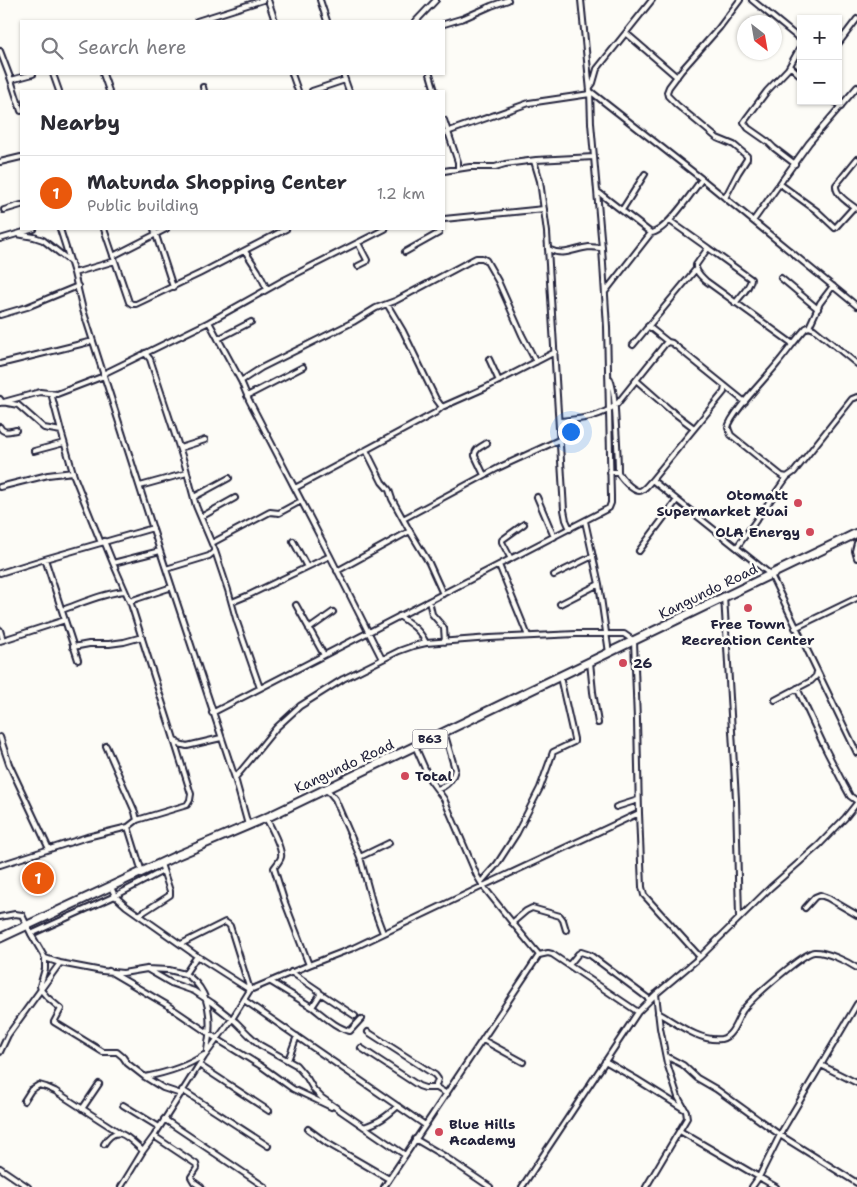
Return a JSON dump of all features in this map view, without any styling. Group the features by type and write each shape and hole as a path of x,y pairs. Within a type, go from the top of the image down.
{"highway":[{"name":"Kangundo Road","path":"0,938 225,834 266,817 857,533"}],"street":[{"path":"200,20 262,0"},
{"path":"268,0 275,20"},
{"path":"320,0 327,20"},
{"path":"417,20 436,0"},
{"path":"445,24 508,0"},
{"path":"590,91 597,69 652,0"},
{"path":"725,198 747,156 734,145 717,138 677,105 668,96 667,92 669,87 740,0"},
{"path":"752,0 797,37"},
{"path":"212,713 609,508 611,503 605,292 582,1"},
{"path":"842,39 857,19"},
{"path":"626,32 677,77"},
{"path":"0,51 12,80 20,108"},
{"path":"795,164 748,128 744,122 762,97 790,66 797,53"},
{"path":"790,66 797,72"},
{"path":"12,80 30,75"},
{"path":"53,75 59,90"},
{"path":"103,75 109,90"},
{"path":"292,75 298,90"},
{"path":"344,75 349,90"},
{"path":"430,75 435,90"},
{"path":"315,90 346,80"},
{"path":"328,86 330,90"},
{"path":"753,221 815,136 857,88"},
{"path":"458,169 458,162 446,133 529,103 590,91 702,179 857,306"},
{"path":"0,162 20,157"},
{"path":"445,171 494,167 534,161 594,157"},
{"path":"780,184 817,211 835,228 856,208 837,192 835,188 857,159"},
{"path":"534,161 540,181 548,249 564,510 570,529"},
{"path":"622,210 645,174"},
{"path":"605,292 651,233 658,232 670,220 702,179"},
{"path":"598,192 651,233"},
{"path":"4,210 20,205"},
{"path":"445,219 544,209"},
{"path":"670,220 751,279 735,303"},
{"path":"0,239 31,230"},
{"path":"60,230 78,286 83,310 212,713 235,778 248,825"},
{"path":"104,230 129,302 132,304 144,301 173,287 284,230"},
{"path":"154,230 173,287"},
{"path":"74,273 114,258 164,230"},
{"path":"1,401 40,392 56,394 104,375 383,230"},
{"path":"404,252 439,233 438,230"},
{"path":"17,234 43,240 71,262"},
{"path":"358,243 367,261 358,266"},
{"path":"548,249 564,253 590,248 602,248"},
{"path":"633,345 696,269 696,265 708,248"},
{"path":"245,251 268,289"},
{"path":"241,381 261,368 476,258 486,260 498,280 536,362"},
{"path":"696,269 706,281 793,344"},
{"path":"781,278 818,308"},
{"path":"0,316 78,286"},
{"path":"787,477 782,476 731,435 728,425 803,331 809,327 820,303 833,286"},
{"path":"387,304 403,331 436,399 442,407"},
{"path":"209,322 241,381 382,659"},
{"path":"218,339 251,322"},
{"path":"648,326 745,402"},
{"path":"809,327 814,328 857,364"},
{"path":"0,364 93,341"},
{"path":"560,421 592,417 609,410 668,342"},
{"path":"295,488 430,416 442,407 499,381 555,352"},
{"path":"144,353 151,364 180,448 194,497 215,551 260,688"},
{"path":"489,359 499,381"},
{"path":"247,396 303,367"},
{"path":"608,374 613,387 618,441 618,472 621,478 638,491 642,490 652,480 724,392 725,386"},
{"path":"636,380 694,428"},
{"path":"724,392 731,391"},
{"path":"0,865 87,837 128,827 137,820 187,805 191,794 130,601 73,472 60,431 51,393"},
{"path":"737,547 787,477 794,472 852,399 857,398"},
{"path":"1,401 18,405 44,428 60,431"},
{"path":"0,427 6,432 16,430"},
{"path":"403,519 484,475 561,439"},
{"path":"180,448 205,440"},
{"path":"34,451 64,443"},
{"path":"484,475 475,453 476,450 487,443"},
{"path":"366,450 382,482 389,490 392,499 429,563 443,594"},
{"path":"0,487 48,475 73,472"},
{"path":"610,472 618,472"},
{"path":"140,486 188,473"},
{"path":"194,497 229,478"},
{"path":"652,480 770,575 857,753"},
{"path":"537,497 554,537"},
{"path":"201,517 235,498"},
{"path":"639,551 677,500"},
{"path":"212,543 270,512 280,513 301,501"},
{"path":"585,521 599,584 609,653"},
{"path":"511,559 502,540 524,524"},
{"path":"0,573 153,528"},
{"path":"337,571 410,531"},
{"path":"293,541 307,567"},
{"path":"857,543 855,551 857,558"},
{"path":"113,563 160,550"},
{"path":"166,569 208,556 215,551"},
{"path":"232,602 330,556"},
{"path":"554,575 593,556"},
{"path":"45,559 78,660"},
{"path":"500,565 528,636"},
{"path":"560,604 599,584"},
{"path":"130,601 172,587"},
{"path":"62,610 88,600 125,591"},
{"path":"724,596 736,800 739,917"},
{"path":"795,628 857,598"},
{"path":"429,601 432,614 444,628 445,642"},
{"path":"296,605 324,655"},
{"path":"309,629 333,612"},
{"path":"399,616 417,628 426,643"},
{"path":"0,630 2,641 65,620"},
{"path":"235,778 276,728 300,706 342,678 399,651 426,643 528,636 624,634 634,641 642,892 646,899 700,958"},
{"path":"73,647 124,642 142,637"},
{"path":"590,662 598,723"},
{"path":"775,700 814,679 817,672"},
{"path":"482,884 517,833 540,788 553,752 574,742 560,676"},
{"path":"522,1187 638,1012 649,999 700,958 739,917 819,845 845,818 857,802 850,796 844,785 797,688"},
{"path":"437,789 450,780 455,769 444,732"},
{"path":"0,737 9,764 49,849"},
{"path":"179,757 182,750 187,746 221,738"},
{"path":"174,739 179,744 187,746"},
{"path":"106,746 137,820"},
{"path":"414,746 430,780 448,806 477,876 539,955"},
{"path":"324,789 335,799 360,857 374,909 383,933"},
{"path":"616,807 638,800"},
{"path":"121,1187 199,1065 250,990 353,948 482,884 638,813"},
{"path":"266,817 281,854 274,868 308,965"},
{"path":"128,827 142,872"},
{"path":"360,857 389,843"},
{"path":"139,915 170,895 161,864"},
{"path":"31,934 115,896 163,871"},
{"path":"111,887 115,896 126,906 197,956 250,990"},
{"path":"805,908 820,895 857,915"},
{"path":"512,923 532,908 560,916 566,930"},
{"path":"0,917 20,914 45,958 45,969 40,986 47,997 61,1009 54,1022 103,1052 117,1052 127,1063 145,1077 163,1088 182,1092 268,1146"},
{"path":"181,944 224,922 228,924 250,990"},
{"path":"569,965 578,954 584,952 649,999"},
{"path":"658,1013 699,1036 725,1038 731,1032 749,1003 809,954 817,952 831,956 857,968"},
{"path":"384,1187 539,955 552,954 638,1012"},
{"path":"185,974 197,956"},
{"path":"45,958 60,964 123,973 147,969 168,970 185,974 194,979 206,998 210,1020 207,1053 186,1066 145,1077"},
{"path":"0,1052 8,1035 60,964"},
{"path":"147,969 171,983 194,990 206,998 260,1045 296,1065 322,1098 404,1155"},
{"path":"109,971 167,1005 293,1089 338,1109"},
{"path":"292,972 355,1016"},
{"path":"271,982 346,1030 350,1031 362,1019"},
{"path":"312,1007 320,993"},
{"path":"647,1186 687,1118 674,1086 666,1056 656,994"},
{"path":"244,1000 425,1125"},
{"path":"752,1187 780,1135 857,1004"},
{"path":"368,1032 435,1075 438,1079 435,1088"},
{"path":"288,1060 296,1036"},
{"path":"483,1040 523,1062"},
{"path":"361,1048 419,1086 440,1088 447,1094"},
{"path":"666,1056 683,1065 697,1078 716,1089 780,1135 857,1183"},
{"path":"605,1061 684,1109"},
{"path":"199,1065 269,1111"},
{"path":"821,1065 857,1083"},
{"path":"82,1109 99,1084"},
{"path":"24,1100 31,1090 39,1086 46,1087 120,1133 144,1151"},
{"path":"123,1105 159,1128"},
{"path":"364,1127 386,1118 398,1106"},
{"path":"164,1119 265,1187"},
{"path":"308,1129 327,1143 389,1179"},
{"path":"680,1131 776,1187"},
{"path":"104,1144 114,1133 120,1133"},
{"path":"154,1136 196,1164 197,1168 191,1178 201,1187"},
{"path":"415,1139 490,1187"},
{"path":"0,1168 28,1187"}],"place":[{"name":"Otomatt Supermarket Ruai","path":"798,503"},
{"name":"OLA Energy","path":"810,532"},
{"name":"Free Town Recreation Center","path":"748,608"},
{"name":"26","path":"623,663"},
{"name":"Total","path":"405,776"},
{"name":"Matunda Shopping Center","path":"38,878"},
{"name":"Blue Hills Academy","path":"439,1132"}]}
